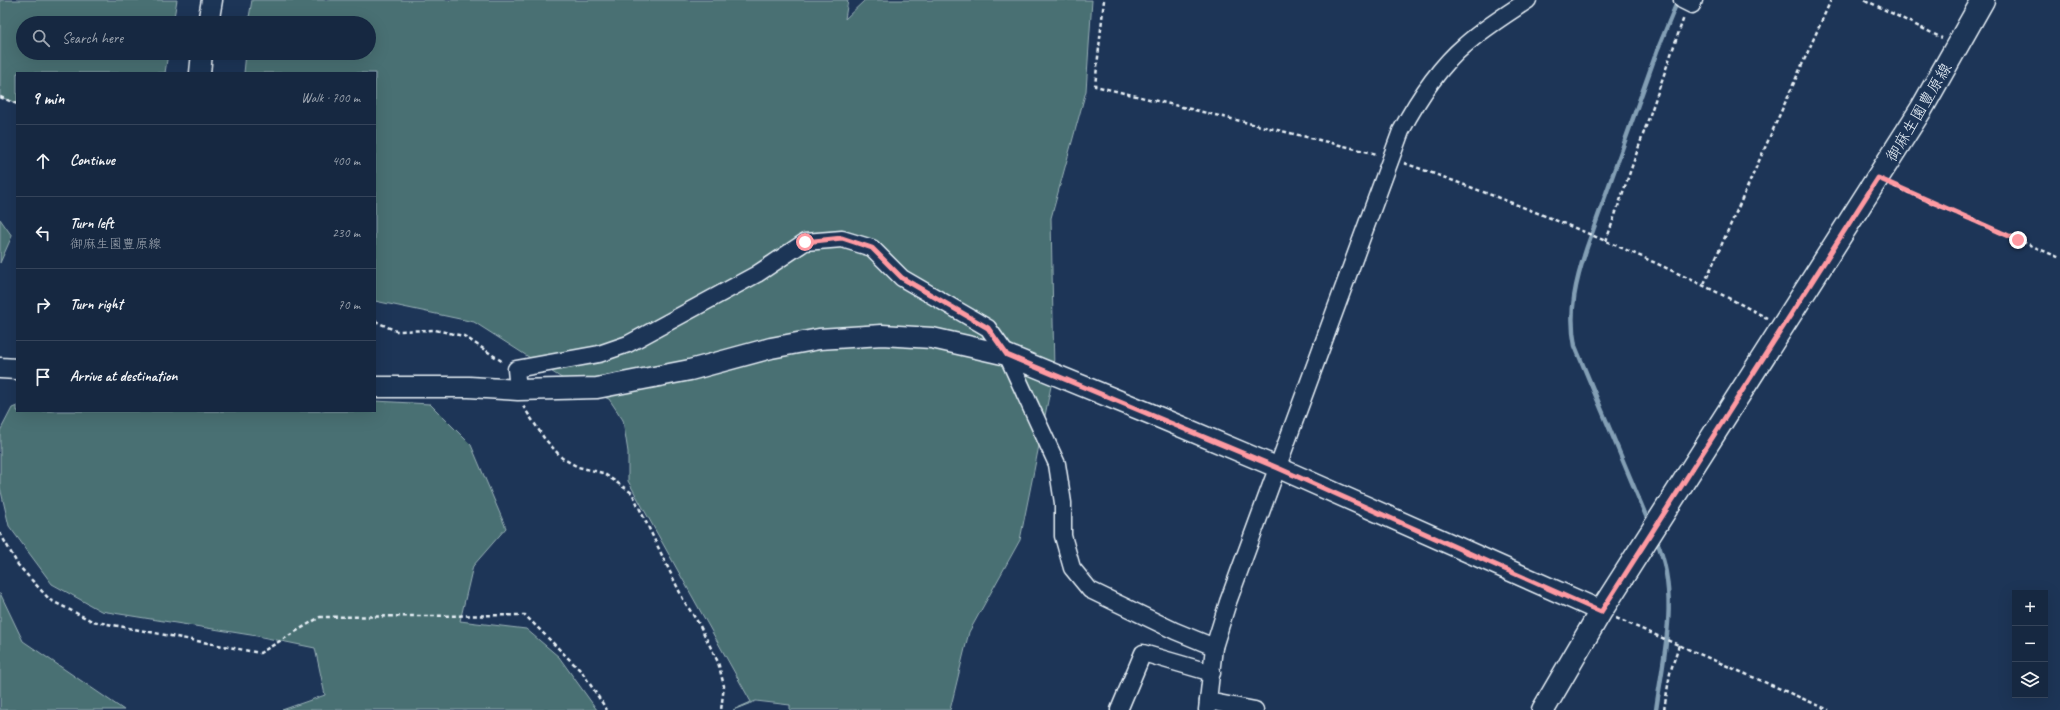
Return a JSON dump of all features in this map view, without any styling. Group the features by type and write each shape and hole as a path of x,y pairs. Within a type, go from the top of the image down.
{"main road":[{"name":"御麻生園豊原線","path":"1543,710 1601,612 1922,108 1983,0"}],"street":[{"path":"209,16 212,0"},
{"path":"1255,710 1208,706 1214,647 1228,602 1401,131 1411,111 1440,70 1465,44 1528,0"},
{"path":"200,72 201,60"},
{"path":"518,390 516,369 599,354 628,344 756,274 805,242 842,238 872,248 902,278 988,328 1007,355 1057,464 1063,503 1063,536 1072,568 1090,590 1175,631 1214,647"},
{"path":"376,387 469,387 518,390 596,388 690,370 771,348 819,339 882,335 932,338 1007,355 1278,468 1601,612"},
{"path":"0,368 16,369"},
{"path":"1120,710 1143,653 1212,672"}],"path":[{"path":"1104,0 1096,86 1391,158 1497,196 1606,241 1704,284 1784,326"},
{"path":"1704,284 1831,0"},
{"path":"1865,0 1957,46"},
{"path":"1606,241 1687,1"},
{"path":"0,97 16,104"},
{"path":"1878,178 2060,258"},
{"path":"376,321 396,331 435,330 464,336 492,356 516,369"},
{"path":"518,390 525,410 544,438 562,458 578,467 603,473 632,493 684,600 699,624 718,662 724,686 721,710"},
{"path":"0,533 18,565 50,600 92,621 260,653 320,617 525,615 582,672 607,710"},
{"path":"1601,612 1829,710"},
{"path":"1664,710 1670,673 1679,645"}],"green space":[{"path":"0,0 177,0 174,16 16,16 16,60 167,60 165,72 16,72 16,103 0,97"},
{"path":"252,0 848,0 845,19 865,0 1092,0 1086,91 1051,218 1054,371 1020,540 969,632 950,710 790,710 790,705 756,701 733,710 751,702 628,481 628,452 623,420 609,399 571,384 474,322 376,301 376,72 244,72 245,60 376,60 376,16 249,16"},
{"path":"0,219 12,236 0,263"},
{"path":"376,401 430,404 471,445 506,528 473,566 460,621 526,629 559,657 597,710 282,710 325,695 315,648 257,636 101,611 52,584 9,526 0,487 0,431 12,408 16,406 16,412 376,412"},
{"path":"0,593 23,641 124,710 0,710"}],"waterway":[{"path":"1649,523 1575,346 1572,320 1574,296 1587,247 1657,51 1678,0"},
{"path":"1656,539 1663,560 1669,602 1666,645 1656,710"}],"route":[{"path":"805,242 842,238 872,248 902,278 988,328 1007,355 1278,468 1601,612 1878,178 2018,240"}]}
